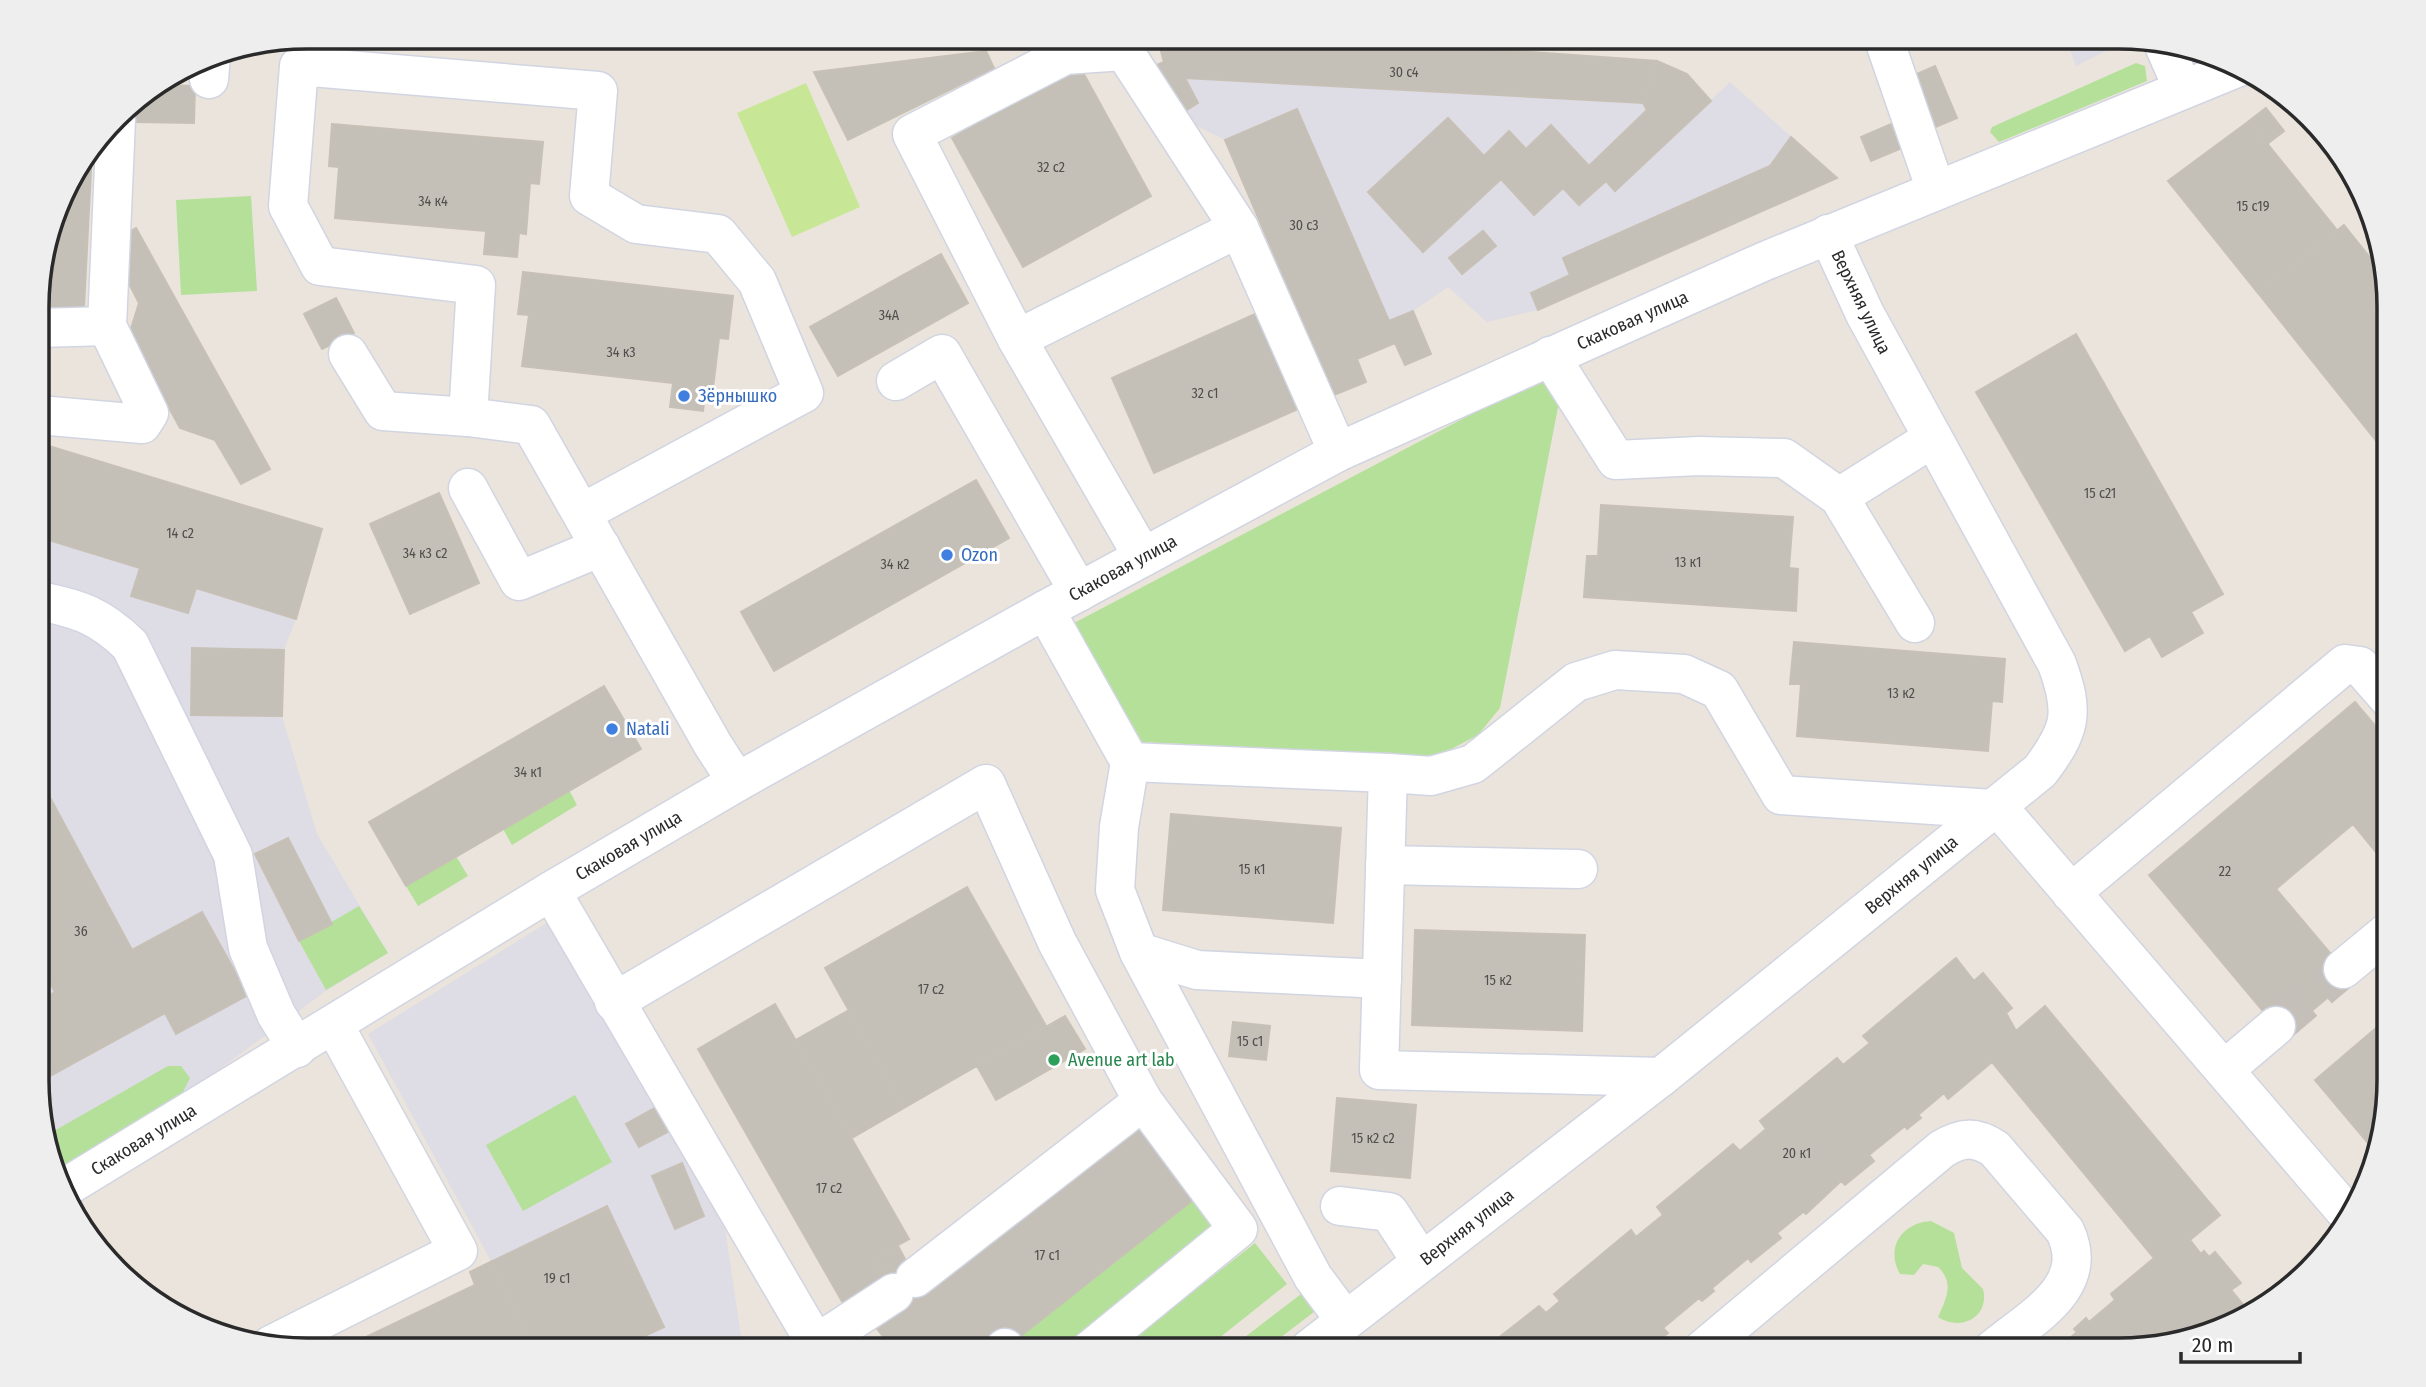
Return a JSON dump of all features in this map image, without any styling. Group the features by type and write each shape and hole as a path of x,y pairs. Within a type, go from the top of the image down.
{"street":[{"path":"1887,49 1936,190"},
{"path":"1143,557 1017,339 912,134 1065,55 1124,51 1239,229 1338,452"},
{"path":"2169,54 2183,89"},
{"path":"468,417 476,285 320,266 288,206 299,66 598,91 589,197 636,224 718,234 757,281 804,393 582,513"},
{"name":"Скаковая улица","path":"71,1184 551,891 737,782 1045,610 1338,452 1828,234 2224,72"},
{"path":"49,416 142,424 149,413 107,326 115,135"},
{"path":"1017,339 1239,229"},
{"name":"Верхняя улица","path":"1323,1338 1661,1077 1995,808 2040,771 2059,745 2067,722 2068,695 2042,635 1865,314 1828,234"},
{"path":"49,328 107,326"},
{"path":"348,354 383,411 531,425 737,782"},
{"path":"896,380 942,355 1079,592"},
{"path":"1550,356 1616,460 1699,456 1784,458 1839,497 1915,623"},
{"path":"1839,497 1933,438"},
{"path":"468,488 519,581 601,547"},
{"path":"49,603 78,609 108,625 130,645 233,855 248,948 276,1014 297,1048"},
{"path":"1045,610 1130,762 1119,827 1115,890 1139,952 1313,1277 1345,1320"},
{"path":"2071,893 2345,664 2360,666 2377,685"},
{"path":"1130,762 1431,776 1473,764 1576,682 1615,670 1684,674 1719,690 1781,795 1995,808 2343,1208"},
{"path":"1388,773 1379,1070 1661,1077"},
{"path":"614,1002 986,783 1056,943 1143,1101 1238,1230 1105,1338"},
{"path":"1385,865 1578,869"},
{"path":"551,891 813,1338"},
{"path":"2343,970 2377,942"},
{"path":"1139,952 1197,970 1382,979"},
{"path":"287,1337 458,1251 334,1025"},
{"path":"2224,1069 2276,1026"},
{"path":"831,1338 905,1286 1143,1101"},
{"path":"1716,1338 1942,1149 1957,1140 1969,1138 1983,1141 1995,1149 2065,1231 2072,1247 2070,1277 2062,1292 2007,1338"},
{"path":"1340,1206 1389,1212 1421,1261"}],"shaded area":[{"path":"1160,49 1488,49 1657,61 1687,74 1711,100 1730,82 1837,178 1538,310 1487,322 1448,287 1413,311 1389,321 1297,109 1225,140 1177,116 1152,67 1164,62"},
{"path":"2070,49 2110,49 2076,66"},
{"path":"49,540 140,568 132,596 196,588 296,619 284,650 282,716 317,834 388,953 326,991 180,1098 64,1165 51,1114 49,1080"},
{"path":"553,919 660,1105 725,1228 741,1338 364,1338 475,1285 470,1272 491,1261 368,1034"}],"green space":[{"path":"2136,63 2145,66 2147,81 1999,142 1990,132 1992,127"},
{"path":"806,83 860,207 792,237 737,113"},
{"path":"251,196 257,291 181,295 176,200"},
{"path":"1546,375 1559,402 1500,708 1478,735 1438,756 1142,742 1074,623"},
{"path":"569,790 577,805 512,845 503,829"},
{"path":"456,856 468,876 418,906 406,886"},
{"path":"359,906 388,953 326,990 299,941"},
{"path":"168,1066 181,1066 190,1078 180,1098 64,1165 54,1131"},
{"path":"575,1095 612,1162 523,1211 486,1145"},
{"path":"1194,1199 1240,1220 1092,1338 1018,1338"},
{"path":"1931,1221 1954,1233 1962,1268 1983,1289 1984,1299 1978,1314 1964,1322 1956,1323 1938,1317 1948,1285 1938,1267 1923,1264 1914,1275 1900,1274 1896,1264 1894,1255 1899,1238 1912,1226"},
{"path":"1255,1243 1287,1284 1219,1338 1134,1338"},
{"path":"1309,1288 1323,1305 1280,1338 1244,1338"}],"building":[{"path":"1160,49 1488,49 1657,61 1643,103 1185,78 1198,103 1177,116 1152,67 1164,62"},
{"path":"986,51 994,68 848,140 814,72"},
{"path":"1657,61 1687,74 1711,101 1615,191 1606,181 1579,205 1563,188 1534,215 1501,179 1423,252 1368,192 1448,118 1484,156 1509,131 1526,149 1551,125 1589,166 1647,110 1643,103"},
{"path":"1935,66 1957,118 1924,132 1903,80"},
{"path":"1080,67 1151,196 1023,267 952,138"},
{"path":"175,85 195,86 194,123 135,122 135,115 164,92"},
{"path":"2266,108 2284,131 2267,144 2249,121"},
{"path":"1297,109 1389,321 1413,311 1431,354 1405,365 1395,343 1357,359 1366,382 1334,395 1225,140"},
{"path":"2249,121 2337,230 2258,293 2168,181"},
{"path":"332,124 543,142 539,184 530,183 526,234 519,233 517,257 484,254 486,231 335,218 339,167 329,166"},
{"path":"1891,124 1902,148 1871,161 1861,137"},
{"path":"1791,137 1837,178 1538,310 1531,293 1570,275 1563,258 1770,166"},
{"path":"91,165 84,308 49,307 51,273 58,240 69,208"},
{"path":"2344,225 2373,261 2375,273 2377,442 2258,293"},
{"path":"136,228 270,469 241,484 215,440 180,428 129,335 139,303 108,243"},
{"path":"1483,231 1496,246 1462,274 1449,258"},
{"path":"941,254 968,303 838,376 810,327"},
{"path":"523,272 733,296 728,339 719,338 713,388 706,387 703,411 670,407 673,383 522,366 529,315 518,314"},
{"path":"336,298 354,333 322,349 304,314"},
{"path":"1255,314 1298,409 1154,473 1112,378"},
{"path":"2076,334 2223,594 2191,612 2203,633 2162,657 2150,636 2125,651 1976,392"},
{"path":"49,446 322,529 296,619 196,588 188,613 131,596 140,568 49,540"},
{"path":"976,480 1009,538 774,671 741,612"},
{"path":"439,493 479,583 410,614 370,524"},
{"path":"1601,505 1793,517 1789,568 1798,569 1796,611 1584,597 1587,556 1598,556"},
{"path":"1794,642 2005,659 2002,702 1992,701 1988,751 1797,736 1801,684 1790,684"},
{"path":"192,648 284,650 282,716 191,715"},
{"path":"604,686 641,749 406,886 369,822"},
{"path":"2355,702 2377,728 2377,853 2353,824 2276,889 2351,978 2283,1035 2149,875"},
{"path":"49,796 132,950 202,912 248,995 176,1034 165,1013 49,1077 49,995 55,992 49,981"},
{"path":"1171,814 1341,828 1333,923 1163,910"},
{"path":"288,838 332,924 299,941 255,854"},
{"path":"967,887 1046,1026 904,1108 825,968"},
{"path":"1415,930 1585,935 1582,1031 1412,1025"},
{"path":"1956,958 1974,981 1983,973 2012,1008 2006,1013 2016,1031 2045,1006 2220,1215 2190,1240 2201,1254 2204,1251 2209,1257 2215,1252 2241,1283 2231,1290 2244,1305 2202,1324 2169,1333 2119,1338 2070,1338 2077,1332 2074,1329 2086,1318 2089,1322 2115,1300 2111,1294 2154,1258 1992,1062 1948,1099 1944,1093 1918,1115 1921,1118 1907,1129 1905,1126 1869,1155 1874,1161 1845,1185 1841,1181 1806,1214 1803,1212 1777,1233 1781,1238 1751,1262 1748,1258 1712,1288 1714,1291 1702,1301 1699,1298 1663,1328 1668,1333 1662,1338 1498,1338 1539,1306 1546,1313 1560,1301 1554,1294 1631,1230 1636,1237 1663,1215 1657,1207 1733,1144 1740,1151 1766,1129 1760,1121 1837,1058 1843,1065 1870,1043 1863,1036"},
{"path":"775,1004 909,1239 875,1258 888,1280 844,1305 698,1049"},
{"path":"849,1010 904,1108 852,1138 796,1040"},
{"path":"1065,1016 1085,1049 996,1100 977,1066"},
{"path":"1233,1022 1270,1026 1266,1060 1229,1056"},
{"path":"2377,1027 2375,1114 2369,1144 2315,1080"},
{"path":"1337,1098 1416,1105 1410,1178 1331,1171"},
{"path":"660,1105 673,1129 639,1147 626,1124"},
{"path":"1136,1125 1194,1199 1018,1338 884,1338 877,1329"},
{"path":"682,1163 704,1216 675,1229 652,1176"},
{"path":"607,1206 664,1327 640,1338 364,1338 475,1285 470,1272"},
{"path":"898,1246 923,1293 902,1309 875,1258"},
{"path":"492,1261 526,1335 520,1338 364,1338 475,1285 470,1272"}],"tunnel":[{"path":"2276,1026 2343,969"}],"place":[{"name":"Зёрнышко","path":"684,396"},
{"name":"Ozon","path":"947,555"},
{"name":"Natali","path":"612,729"},
{"name":"Avenue art lab","path":"1054,1060"}]}
